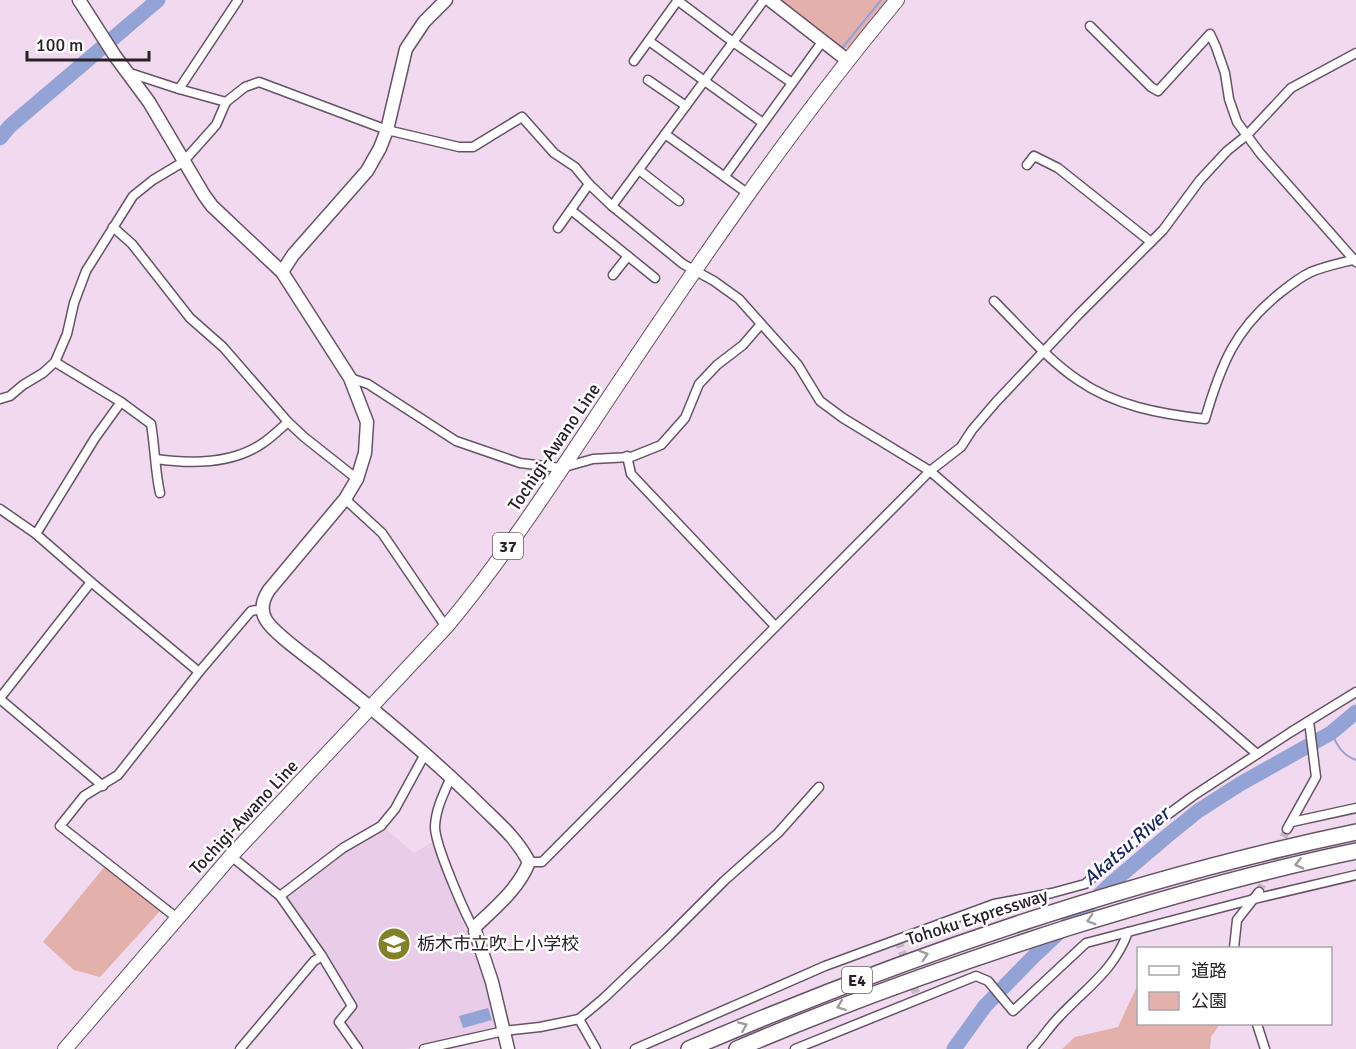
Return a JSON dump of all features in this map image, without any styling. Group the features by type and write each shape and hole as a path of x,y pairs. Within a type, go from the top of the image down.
{"highway":[{"name":"Tohoku Expressway","path":"689,1049 879,972 1029,920 1177,875 1356,832"},
{"name":"Tohoku Expressway","path":"736,1049 837,1008 995,951 1147,903 1356,851"}],"main road":[{"name":"Tochigi-Awano Line","path":"65,1049 231,855 446,627 486,577 747,193 847,60 897,0"}],"street":[{"path":"79,0 115,56 149,102 183,162 212,206 282,272 350,378 367,422 365,453 357,479 345,499 269,590 263,600 263,609 266,620 280,634 425,754 520,844 529,862 525,873 512,891 476,926 475,931"},
{"path":"179,89 238,0"},
{"path":"282,272 292,255 367,171 387,130 406,49 424,22 446,0"},
{"path":"634,61 678,0 792,83"},
{"path":"612,206 764,0"},
{"path":"770,0 847,60"},
{"path":"994,300 1044,351 1078,380 1111,398 1162,414 1205,418 1215,385 1229,352 1246,324 1262,307 1311,272 1355,260 1260,153 1237,123 1229,99 1225,73 1210,34 1158,91 1090,26"},
{"path":"649,41 763,123"},
{"path":"724,176 822,42"},
{"path":"529,862 542,862 930,471 961,447 972,430 1044,351 1151,243 1214,165 1247,135 1291,88 1356,53"},
{"path":"127,72 226,102"},
{"path":"648,80 686,106"},
{"path":"0,399 10,396 56,362 86,271 133,196 153,180 183,162 216,125 226,102 245,87 259,82 387,130 459,147 473,147 522,117 554,153 574,167 588,184 612,206 683,264 738,299 798,365 820,401 843,418 930,471 1257,754"},
{"path":"665,134 747,193"},
{"path":"1027,165 1034,156 1058,168 1151,243"},
{"path":"639,170 679,201"},
{"path":"558,228 588,184"},
{"path":"571,210 655,278"},
{"path":"112,227 132,244 190,318 223,347 288,422 357,479"},
{"path":"613,275 628,256"},
{"path":"350,378 368,384 456,441 520,463 561,468 593,459 647,452 661,445 685,418 699,384 717,365 743,345 761,324"},
{"path":"56,362 121,402 151,424 160,493"},
{"path":"36,534 95,438 121,402"},
{"path":"156,459 190,462 229,457 262,444 288,422"},
{"path":"627,456 631,474 775,626"},
{"path":"345,499 382,533 446,627"},
{"path":"0,509 36,534 200,672"},
{"path":"91,582 0,699 103,786"},
{"path":"177,918 60,826 84,796 118,775 251,611 263,609"},
{"path":"635,1049 825,966 994,904 1085,884 1158,821 1257,754 1356,692"},
{"path":"1309,721 1317,769 1316,777 1289,825 1356,808"},
{"path":"280,896 343,848 381,826 395,809 425,754"},
{"path":"451,777 439,803 434,828 466,915 475,931 492,982 508,1049"},
{"path":"424,1049 504,1030 579,1020 660,945 724,881 778,833 819,787"},
{"path":"231,855 280,896 322,956 352,1006 339,1022 358,1049"},
{"path":"797,1048 976,976 988,981 1013,1011 1086,943 1256,895 1356,875"},
{"path":"1234,947 1237,920 1256,895"},
{"path":"1032,1049 1058,1017 1107,969 1122,950 1128,932"},
{"path":"240,1049 314,961 322,956"},
{"path":"579,1020 596,1049"},
{"path":"1258,1025 1265,1049"}],"shaded area":[{"name":"栃木市立吹上小学校","path":"386,829 414,853 432,842 484,976 497,1026 422,1047 364,1049 345,1021 355,1012 355,1005 284,895 343,853"}],"green space":[{"path":"776,0 889,0 851,47 841,49"},
{"path":"105,866 160,911 100,977 74,970 43,942"},
{"path":"1137,986 1137,1025 1219,1025 1211,1037 1210,1049 1062,1049 1075,1037 1118,1027"}],"water":[{"path":"488,1008 492,1020 463,1028 459,1016"}],"waterway":[{"path":"0,138 10,126 158,0"},
{"path":"780,0 792,10"},
{"path":"838,47 843,47 881,0"},
{"name":"Akatsu River","path":"954,1049 985,1006 1035,955 1114,881 1167,836 1198,811 1240,784 1331,733 1356,712"},
{"path":"1331,733 1344,753 1356,760"}],"tunnel":[{"path":"1259,892 1287,829"},
{"path":"898,940 918,999"}],"place":[{"name":"栃木市立吹上小学校","path":"394,944"}]}
